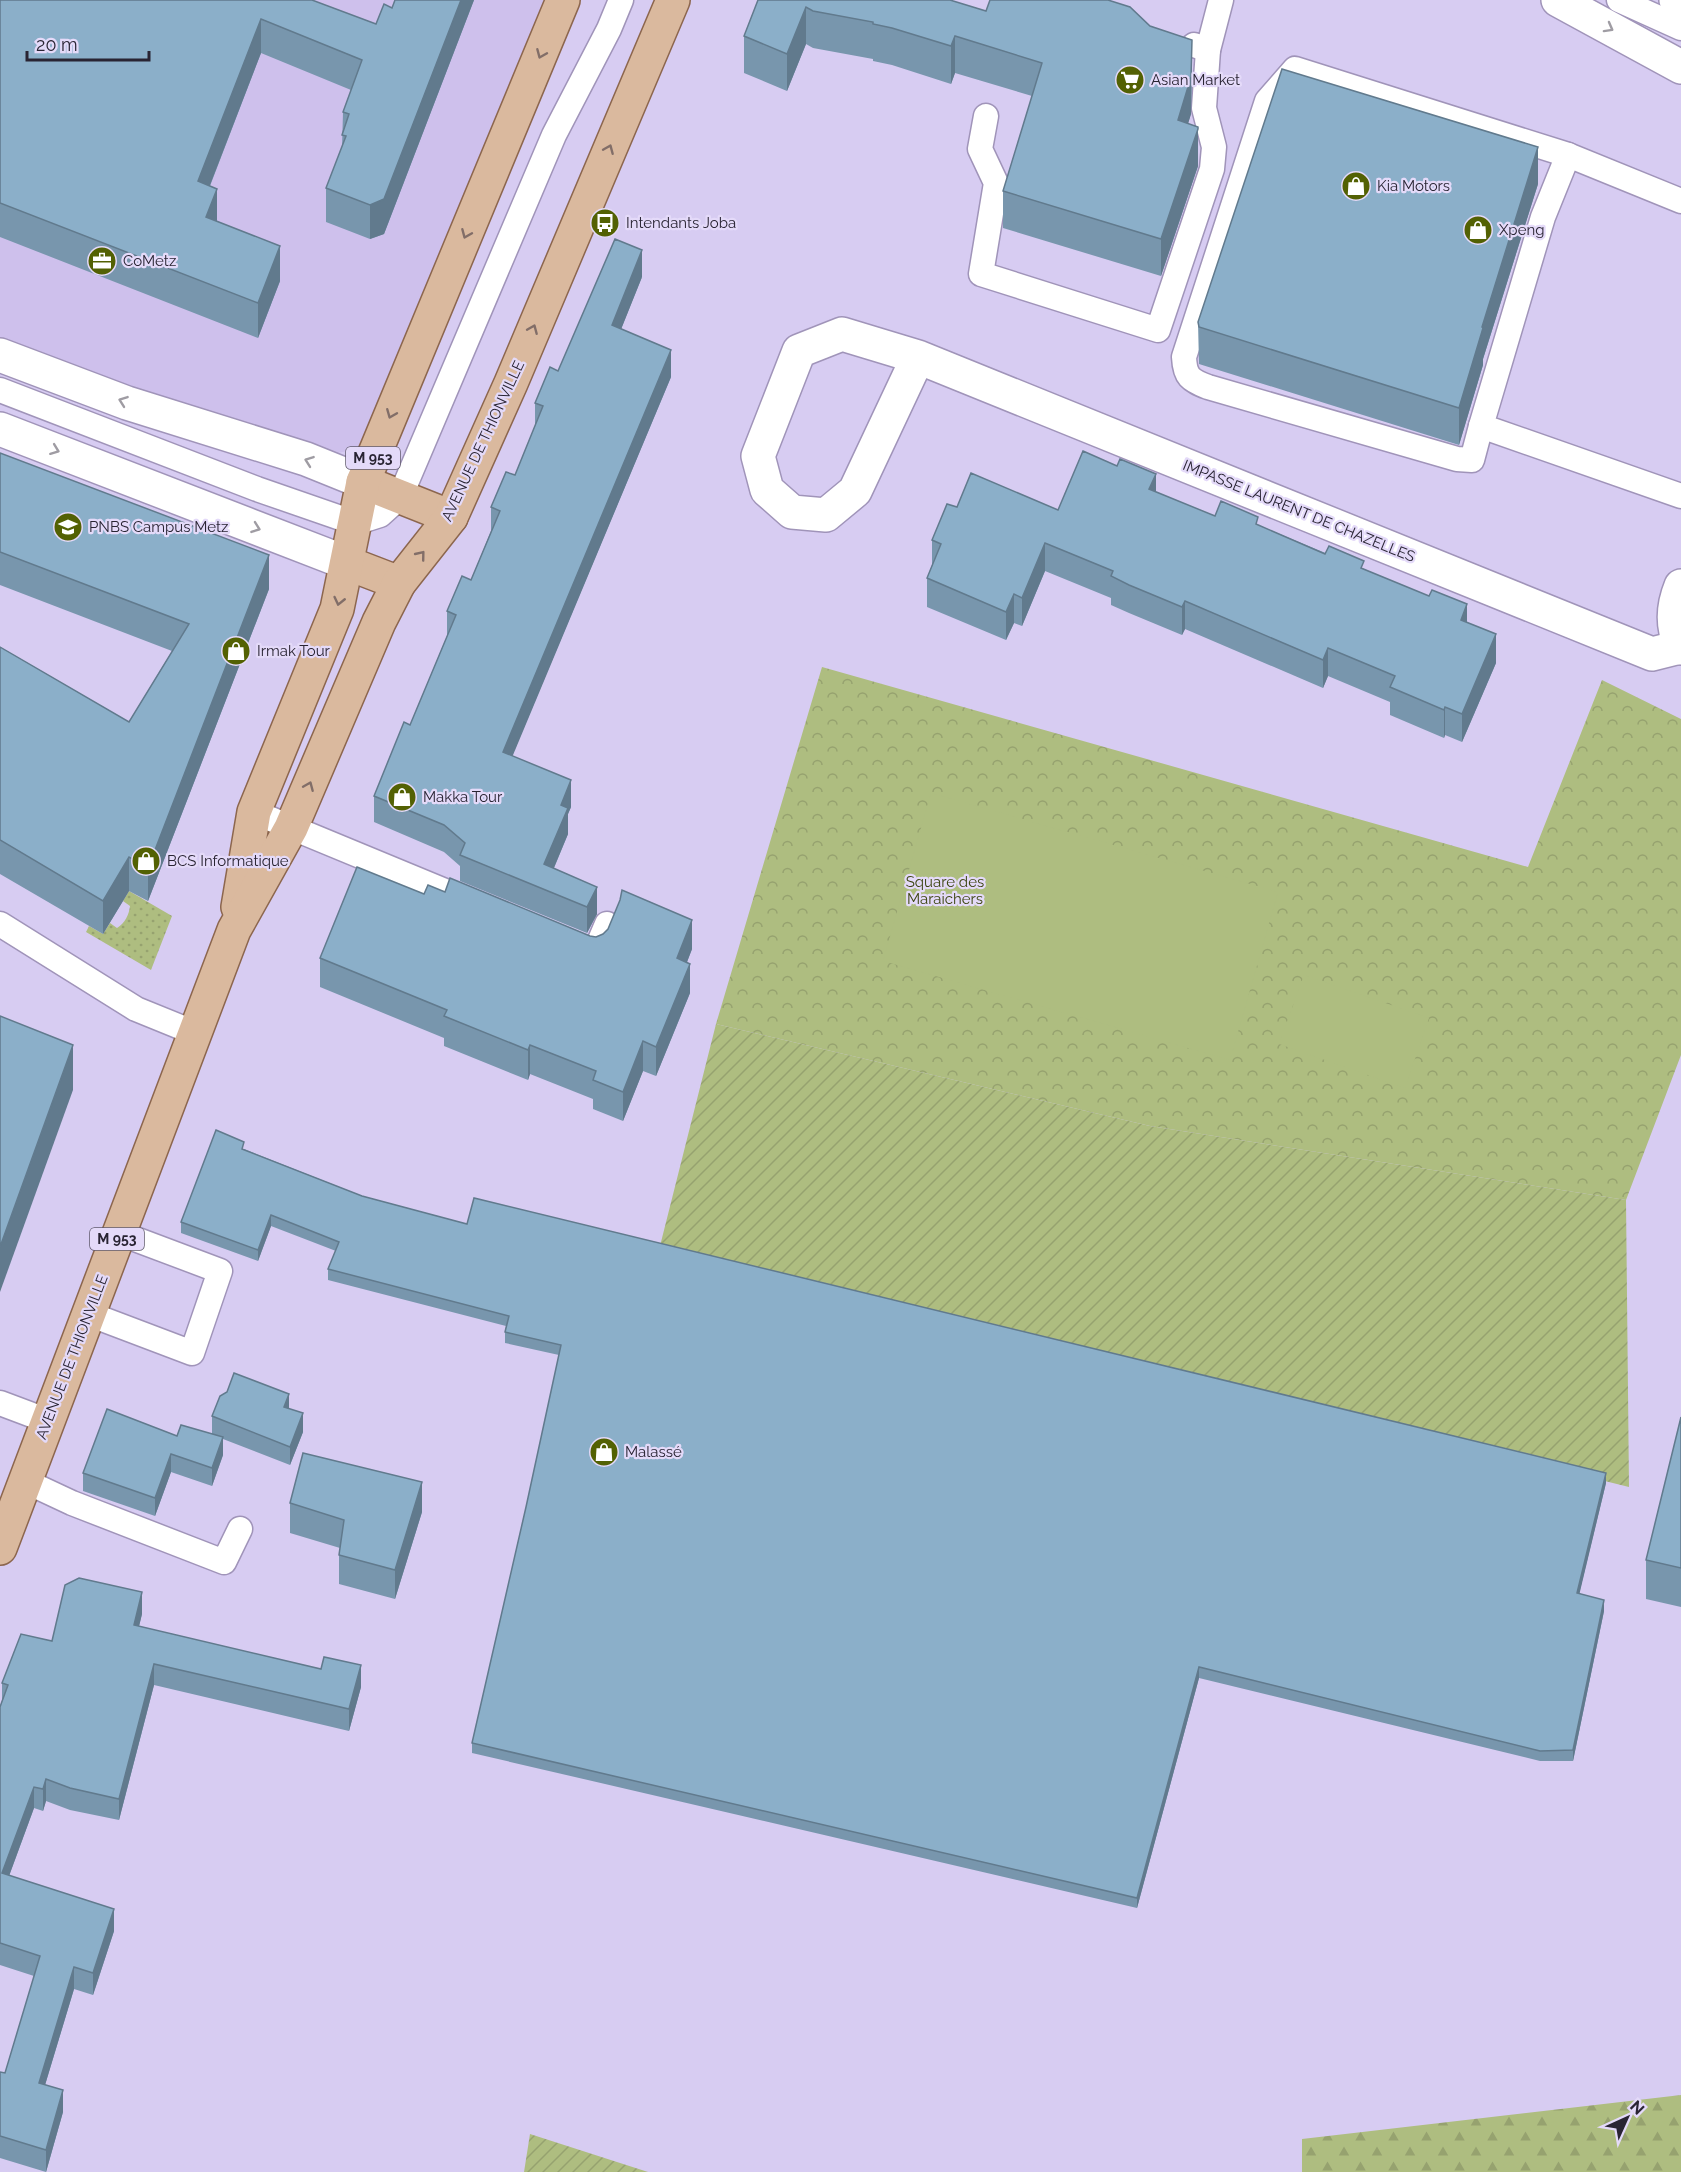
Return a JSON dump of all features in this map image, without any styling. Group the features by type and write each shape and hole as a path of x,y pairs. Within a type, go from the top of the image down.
{"main road":[{"name":"AVENUE DE THIONVILLE","path":"234,930 254,812 337,609 363,482 563,0"},
{"name":"AVENUE DE THIONVILLE","path":"0,1548 234,930 291,828 374,633 399,583 451,517 511,383 673,0"},
{"path":"363,482 451,517"},
{"path":"347,563 399,583"}],"street":[{"path":"1558,0 1681,67"},
{"path":"1676,0 1681,3"},
{"name":"IMPASSE LAURENT DE CHAZELLES","path":"918,357 855,491 826,515 792,512 767,490 758,456 799,351 842,334 918,357 1652,654 1681,648"},
{"path":"0,355 127,403 306,459 363,482"},
{"path":"0,429 347,563"},
{"path":"1681,586 1674,609 1673,622 1681,648"}],"lane":[{"name":"M 953","path":"355,523 380,515 400,497 554,135 609,29 621,0"},
{"path":"986,116 980,149 996,183 981,274 1158,330 1212,169 1214,147 1204,108 1208,50 1221,0"},
{"path":"1619,0 1681,28"},
{"path":"1175,40 1208,50"},
{"path":"1568,155 1543,217 1472,460 1457,459 1193,381 1185,371 1184,357 1267,101 1295,69 1568,155 1681,201"},
{"path":"0,390 274,495 355,523"},
{"path":"1481,426 1681,496"},
{"path":"254,812 498,912"},
{"path":"0,924 136,1010 195,1033"},
{"path":"562,939 595,952 607,924"},
{"path":"88,1314 192,1353 220,1271 119,1233"},
{"path":"0,1403 48,1421"},
{"path":"25,1481 72,1503 224,1562 240,1529"}],"shaded area":[{"path":"0,0 561,0 358,449 306,459 0,355"}],"green space":[{"name":"Square des Maraichers","path":"822,667 1528,867 1602,680 1681,719 1681,1055 1626,1200 1150,1126 716,1024"},
{"path":"931,793 1278,892 1230,1060 883,961"},
{"path":"129,891 172,916 151,970 86,932 89,926 103,934 110,923 117,928 122,924 130,906 123,901"},
{"path":"1304,975 1429,1018 1405,1088 1279,1044"},
{"path":"716,1024 1150,1126 1626,1200 1629,1487 660,1246"},
{"path":"1681,2095 1681,2172 1302,2172 1302,2139"},
{"path":"530,2134 648,2172 524,2172"}],"building":[{"path":"0,0 312,0 376,24 384,4 392,8 395,0 461,0 384,199 370,205 326,188 346,136 342,135 349,114 343,112 362,60 261,19 198,181 217,189 206,217 280,246 258,303 0,203"},
{"path":"758,0 950,0 986,11 990,0 1108,0 1130,7 1150,26 1192,40 1191,77 1178,120 1198,127 1198,129 1161,239 1003,191 1042,63 955,36 951,46 873,24 873,22 813,11 806,7 787,54 744,36"},
{"path":"1282,69 1538,147 1459,408 1199,327 1198,322"},
{"path":"615,239 642,250 612,325 671,350 503,752 571,780 561,805 568,808 544,864 597,887 587,907 460,855 465,843 444,825 374,796 404,722 410,725 456,615 447,611 462,576 471,580 500,511 491,507 506,472 515,475 543,406 535,403 550,367 558,371"},
{"path":"1083,451 1117,466 1120,459 1156,474 1149,489 1215,516 1221,501 1258,517 1256,524 1325,554 1329,546 1364,561 1361,568 1429,596 1432,590 1467,604 1461,620 1496,634 1462,714 1445,707 1444,710 1390,687 1395,676 1328,648 1323,660 1185,601 1182,607 1129,585 1111,576 1113,571 1045,543 1022,598 1014,594 1006,612 927,578 941,544 932,540 947,504 957,507 971,473 1058,510"},
{"path":"0,453 269,555 148,868 129,857 103,901 0,840 0,647 129,722 189,624 0,552"},
{"path":"357,867 424,894 428,885 445,892 450,878 596,937 608,929 622,890 692,920 677,958 690,964 656,1047 643,1041 623,1092 593,1080 596,1071 530,1045 528,1050 444,1016 447,1010 320,958"},
{"path":"0,1016 73,1045 0,1247"},
{"path":"216,1130 244,1142 242,1149 362,1196 467,1224 474,1198 1606,1473 1577,1593 1604,1600 1573,1750 1540,1751 1199,1667 1137,1898 472,1743 561,1345 505,1332 509,1316 328,1269 339,1242 271,1215 258,1250 181,1222"},
{"path":"234,1373 289,1394 284,1407 303,1413 290,1447 212,1416 220,1396 227,1392"},
{"path":"107,1409 177,1436 181,1425 223,1437 212,1468 171,1454 155,1498 83,1473"},
{"path":"1681,1417 1681,1568 1646,1560"},
{"path":"303,1453 422,1482 395,1570 339,1555 344,1520 290,1503"},
{"path":"79,1578 142,1592 134,1625 321,1669 324,1657 361,1665 349,1709 154,1664 119,1799 70,1788 46,1779 43,1789 34,1787 2,1873 114,1909 93,1973 74,1967 39,2083 63,2090 46,2150 0,2136 0,2072 5,2073 40,1956 0,1943 0,1707 8,1685 2,1683 21,1634 52,1641 65,1585"}],"place":[{"name":"Asian Market","path":"1130,80"},
{"name":"Kia Motors","path":"1356,186"},
{"name":"Intendants Joba","path":"605,223"},
{"name":"Xpeng","path":"1478,230"},
{"name":"CoMetz","path":"102,261"},
{"name":"PNBS Campus Metz","path":"68,527"},
{"name":"Irmak Tour","path":"236,651"},
{"name":"Makka Tour","path":"402,797"},
{"name":"BCS Informatique","path":"146,861"},
{"name":"Malassé","path":"604,1452"}]}
